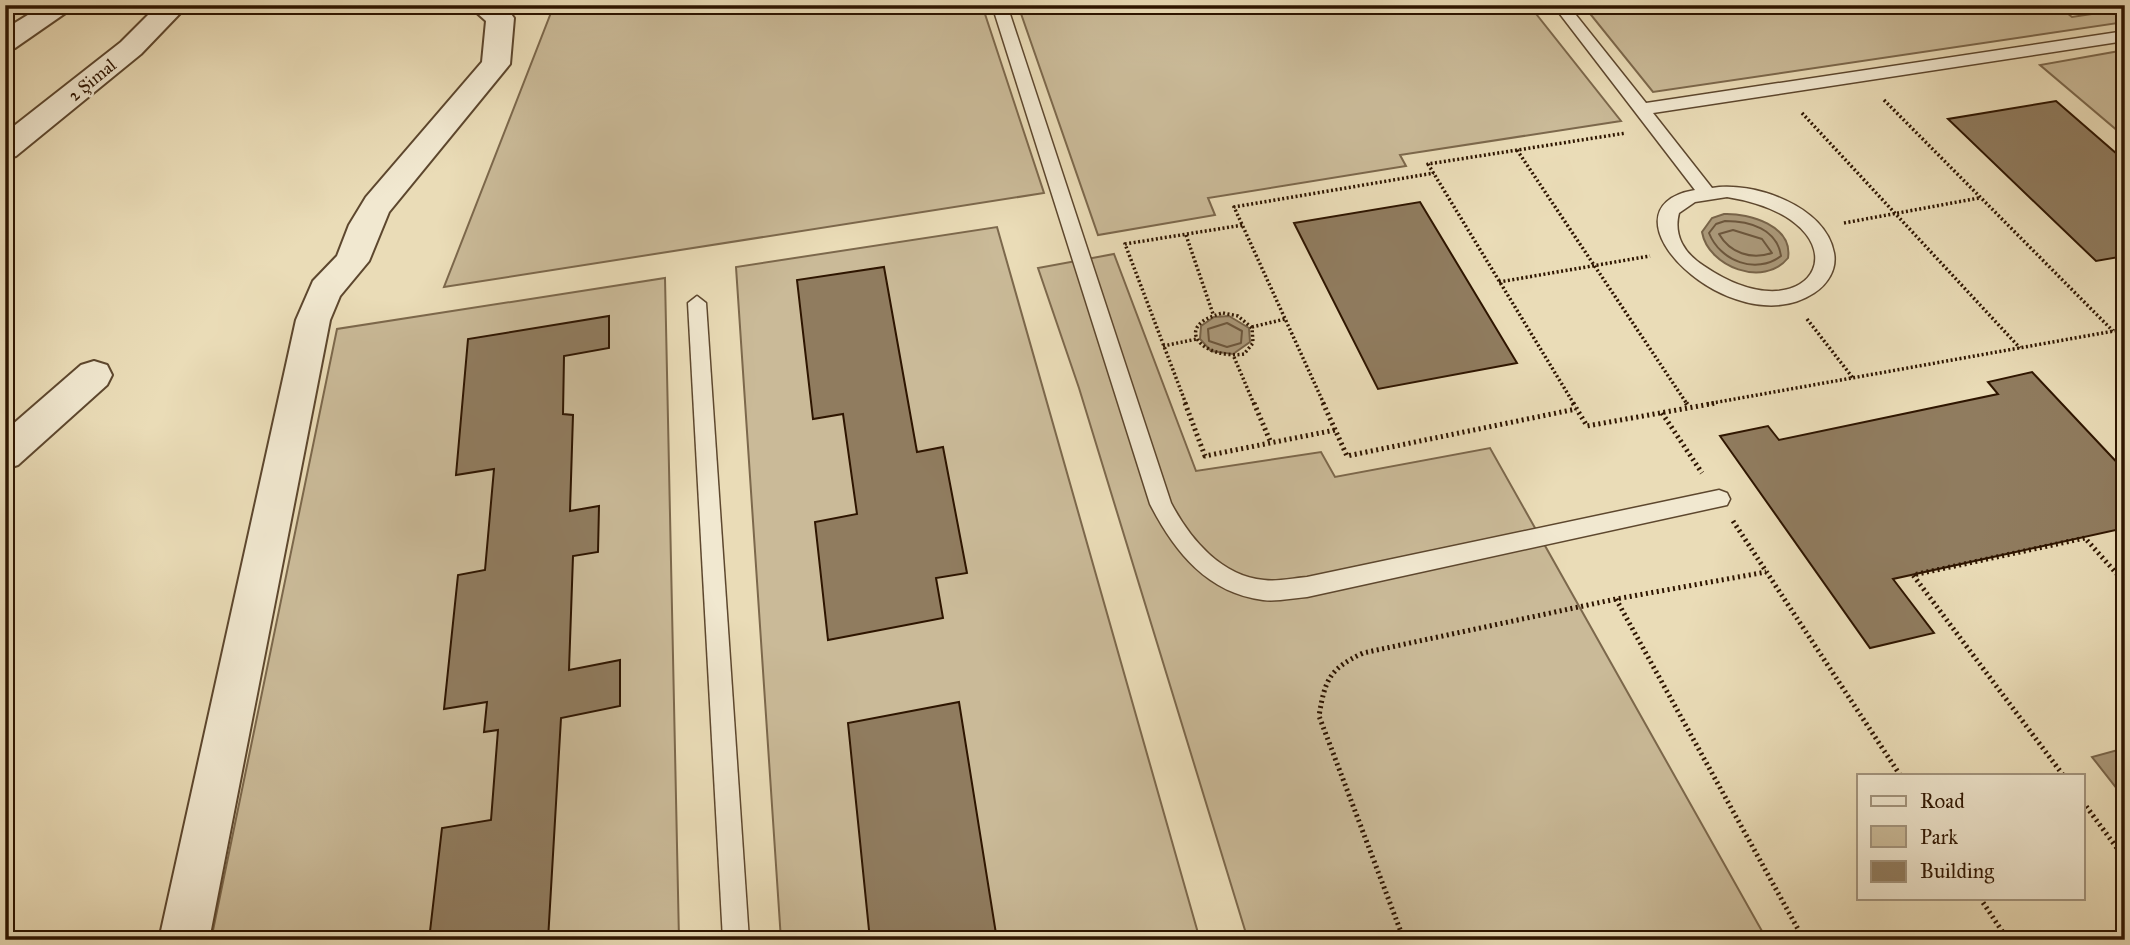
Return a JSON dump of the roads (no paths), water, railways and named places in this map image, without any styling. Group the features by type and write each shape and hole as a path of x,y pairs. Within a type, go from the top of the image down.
{"street":[{"path":"5,42 63,5"},
{"name":"2 Şimal","path":"5,149 131,48 174,5"},
{"path":"184,940 313,320 325,290 352,261 365,225 377,205 496,64 500,18 482,5"},
{"path":"5,454 94,376"}],"lane":[{"path":"999,5 1161,504 1175,533 1190,551 1223,575 1262,590 1307,587 1719,499"},
{"path":"1560,5 1706,192 1754,195 1784,207 1811,229 1826,256 1825,272 1814,287 1790,296 1751,296 1722,288 1701,277 1675,252 1668,241 1666,223 1671,209 1685,198 1706,192"},
{"path":"1643,109 2125,36"},
{"path":"697,303 736,940"}],"water":[{"path":"1724,214 1757,219 1777,230 1788,247 1788,258 1778,267 1765,272 1752,272 1726,264 1706,244 1702,232 1712,218"},
{"path":"1229,316 1249,328 1250,342 1233,354 1211,351 1200,339 1201,326 1214,317"},
{"path":"2125,748 2125,799 2092,757"}]}
